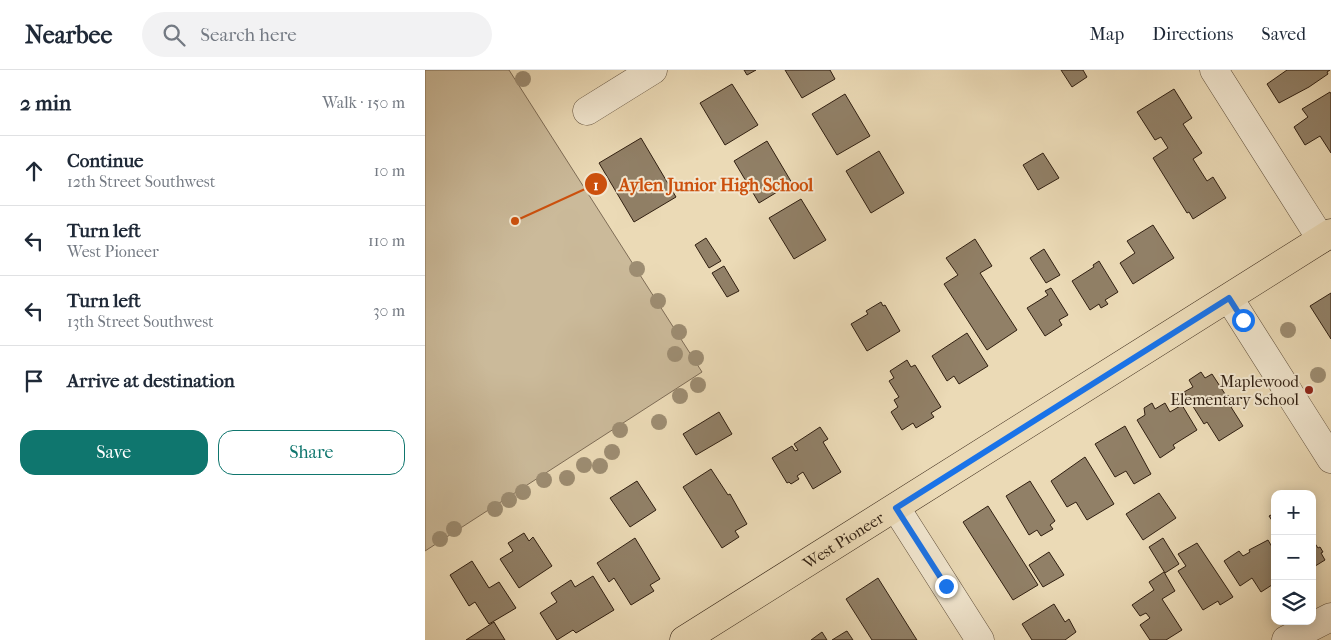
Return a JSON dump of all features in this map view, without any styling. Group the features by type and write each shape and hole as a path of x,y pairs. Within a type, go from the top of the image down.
{"main road":[{"name":"West Pioneer","path":"684,640 1326,236"}],"street":[{"path":"587,111 653,70"},
{"path":"1214,70 1326,236"},
{"path":"1229,298 1331,459"},
{"path":"896,508 980,640"},
{"path":"1286,640 1331,617"}],"shaded area":[{"path":"425,70 509,70 702,372 425,551"}],"building":[{"path":"744,70 756,70 747,75"},
{"path":"785,70 830,70 835,79 802,98"},
{"path":"1061,70 1083,70 1087,77 1072,87"},
{"path":"1287,70 1330,70 1327,72 1328,74 1309,87 1279,103 1267,84"},
{"path":"732,84 758,125 725,145 700,103"},
{"path":"1174,89 1192,118 1183,124 1202,153 1193,159 1207,181 1213,177 1226,198 1193,219 1189,212 1187,213 1153,158 1168,148 1161,137 1155,140 1137,112"},
{"path":"1330,92 1331,153 1320,136 1305,145 1294,127 1308,117 1302,109"},
{"path":"845,94 870,136 837,155 812,114"},
{"path":"641,138 676,197 634,222 599,163"},
{"path":"767,141 792,183 759,203 734,161"},
{"path":"879,151 904,193 871,213 846,171"},
{"path":"1043,153 1059,178 1038,190 1023,165"},
{"path":"801,199 826,240 794,259 769,218"},
{"path":"1153,225 1174,258 1133,284 1120,263 1135,253 1127,241"},
{"path":"706,238 721,261 709,268 695,245"},
{"path":"975,239 992,266 980,273 1017,330 987,350 944,284 958,275 946,258"},
{"path":"1044,249 1060,275 1046,283 1030,258"},
{"path":"1099,261 1118,292 1105,300 1108,304 1101,308 1099,304 1090,310 1072,281 1094,267 1093,265"},
{"path":"724,266 739,291 727,297 712,273"},
{"path":"1051,288 1068,315 1059,320 1062,325 1045,336 1027,308 1048,295 1045,291"},
{"name":"Maplewood Elementary School","path":"1331,293 1331,339 1310,306"},
{"path":"881,302 883,306 885,305 900,331 867,351 851,324 868,314 866,311"},
{"path":"967,333 988,366 959,384 954,376 947,381 932,356"},
{"path":"907,360 911,367 915,365 941,407 931,413 934,417 916,428 913,423 902,430 891,412 898,407 894,400 899,397 889,381 894,378 890,371"},
{"path":"1201,372 1205,378 1212,374 1234,405 1231,407 1243,426 1219,441 1207,422 1204,424 1184,392 1193,387 1189,380"},
{"path":"1152,403 1155,409 1165,403 1170,412 1182,405 1197,430 1173,445 1175,448 1160,458 1137,420 1145,415 1144,408"},
{"path":"719,412 732,434 696,455 683,434"},
{"path":"1125,426 1151,474 1134,484 1126,471 1115,477 1095,444"},
{"path":"820,427 828,439 823,442 841,472 813,489 803,472 797,476 799,479 791,484 787,483 772,458 792,446 795,451 798,450 794,444"},
{"path":"1085,457 1114,504 1087,520 1076,502 1067,507 1051,481"},
{"path":"711,469 728,495 730,494 747,524 735,531 739,537 722,548 683,487"},
{"path":"637,481 656,510 630,527 610,498"},
{"path":"1030,481 1055,521 1050,525 1053,529 1041,536 1037,530 1029,535 1006,496"},
{"path":"1159,493 1176,518 1143,540 1126,514"},
{"path":"988,506 1038,585 1013,600 963,522"},
{"path":"524,533 529,541 533,537 552,566 519,588 500,559 513,551 508,543"},
{"path":"635,538 660,579 650,585 654,591 631,605 614,578 609,582 597,563"},
{"path":"1163,538 1179,564 1165,573 1149,547"},
{"path":"1268,540 1271,545 1271,586 1261,592 1252,578 1240,586 1224,561 1239,551 1243,556 1250,552 1249,550"},
{"path":"1197,543 1233,597 1220,605 1218,601 1203,610 1178,571 1186,566 1178,554"},
{"path":"1316,545 1323,552 1321,553 1325,560 1316,566"},
{"path":"1049,552 1064,575 1043,587 1029,565"},
{"path":"472,561 489,588 499,582 516,608 489,624 475,602 469,606 450,575"},
{"path":"1164,572 1175,591 1162,599 1182,630 1166,640 1150,640 1140,625 1150,618 1146,613 1140,616 1132,605 1154,590 1149,582"},
{"path":"593,576 614,610 576,633 573,630 557,640 540,613 557,602 551,593 571,580 575,587"},
{"path":"878,578 917,640 872,640 846,599"},
{"path":"1054,604 1065,622 1069,619 1076,632 1065,640 1032,640 1022,624"},
{"path":"494,622 505,640 466,640"},
{"path":"847,631 853,640 832,640 845,632"},
{"path":"822,632 827,640 811,640"}],"place":[{"name":"Aylen Junior High School","path":"515,221"},
{"name":"Maplewood Elementary School","path":"1309,390"}],"route":[{"path":"946,586 896,508 1229,298 1243,320"}]}
